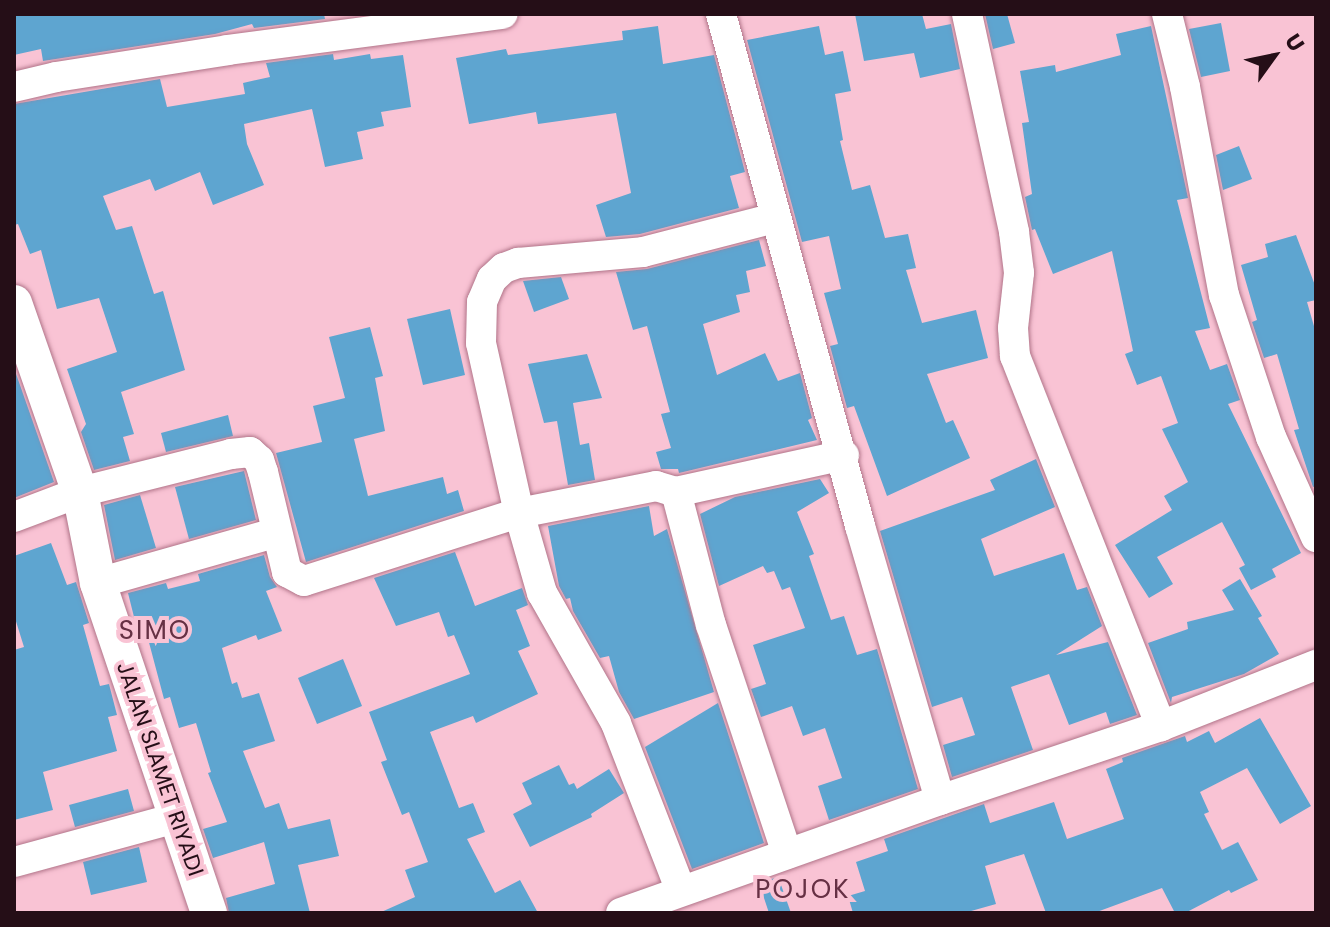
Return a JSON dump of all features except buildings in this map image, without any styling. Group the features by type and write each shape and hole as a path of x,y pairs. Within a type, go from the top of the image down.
{"street":[{"path":"14,87 56,77 228,50 503,14"},
{"path":"721,14 774,218 940,800"},
{"path":"967,14 1014,232 1019,273 1013,328 1015,356 1161,726"},
{"path":"1167,14 1185,87 1224,295 1271,437 1316,537"},
{"path":"674,900 616,723 542,593 519,513 481,343 482,302 492,279 504,268 518,263 643,252 774,218"},
{"name":"JALAN SLAMET RIYADI","path":"14,303 80,492 98,583 209,913"},
{"path":"14,517 80,492 231,454 250,452 259,460 263,472 275,533 287,572 304,581 519,513 656,486 676,492 844,455"},
{"path":"676,492 711,625 787,854"},
{"path":"98,583 275,533"},
{"path":"621,913 674,900 787,854 1161,726 1316,665"},
{"path":"14,862 176,818"}],"district":[{"name":"SIMO","path":"155,631"},
{"name":"POJOK","path":"803,890"}]}
